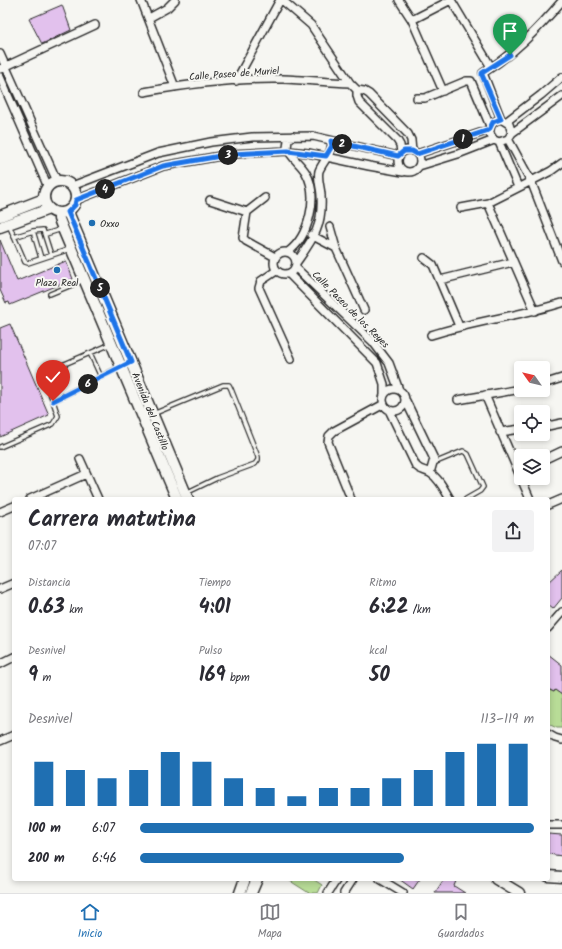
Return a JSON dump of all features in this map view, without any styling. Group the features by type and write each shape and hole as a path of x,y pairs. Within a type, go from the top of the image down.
{"main road":[{"path":"4,226 49,209 64,213 75,205 76,192 72,186 63,181 53,184 45,192 44,199 49,209"},
{"path":"0,216 44,199"},
{"name":"Avenida del Castillo","path":"147,416 131,362 64,213 59,219 84,280 111,344 147,416 182,497"},
{"path":"550,876 562,877"},
{"path":"240,893 244,881"},
{"path":"252,893 256,881"},
{"path":"499,881 519,893"}],"street":[{"path":"141,0 175,87"},
{"path":"149,18 167,8 175,0"},
{"path":"236,80 281,0 311,25 350,84 357,90 364,91 369,94 408,134 419,158 419,166"},
{"path":"399,0 412,20 443,92"},
{"path":"412,20 451,0 491,68"},
{"path":"562,0 521,46 482,73 504,120 511,126 510,136 531,181 562,262"},
{"path":"3,68 95,25"},
{"path":"0,54 3,68 53,184"},
{"path":"0,77 53,184"},
{"path":"400,155 404,151 415,152 490,128 493,122 504,120 541,95 562,77"},
{"name":"Calle Paseo de Muriel","path":"144,92 236,80 282,79 350,84"},
{"path":"417,98 425,98 443,92 466,81 471,81 490,128 491,137 496,141 518,187"},
{"path":"357,90 359,102 397,140 400,145 398,165 403,172"},
{"path":"76,200 163,166 232,154 288,151 326,156 403,172 412,172 419,166 510,136 562,96"},
{"path":"293,136 288,140 287,148 306,172 311,187 311,203 305,233 294,248 288,252 281,252 275,256 273,264 276,271 282,274 289,274 315,236 322,210 318,177 326,156 332,146 331,141"},
{"path":"72,186 166,152 211,142 252,138 313,136 400,155"},
{"path":"166,152 171,165"},
{"path":"461,208 488,203 551,171 562,163"},
{"path":"117,169 123,182"},
{"path":"265,198 247,212 243,238 275,256"},
{"path":"210,200 247,212"},
{"path":"488,203 535,311"},
{"path":"330,227 336,248 364,310"},
{"path":"305,233 315,236 336,248"},
{"path":"288,252 294,256 296,265"},
{"path":"424,258 433,265 459,326"},
{"path":"440,280 514,262"},
{"name":"Calle Paseo de los Reyes","path":"296,265 377,348 389,363 399,390"},
{"path":"276,271 261,280 259,288 292,359"},
{"name":"Calle Paseo de los Reyes","path":"289,274 377,363 384,384 384,395"},
{"path":"430,335 459,326 535,311 562,303"},
{"path":"550,382 562,378"},
{"path":"430,473 434,459 405,396 399,390 391,389 384,395 384,404 390,410 416,466 424,472 430,473 442,486 449,497"},
{"path":"458,400 514,390"},
{"path":"485,395 500,432 514,460"},
{"path":"390,410 398,411 405,405 406,401"},
{"path":"350,497 328,442 329,436 334,431 384,404"},
{"path":"550,426 562,423"},
{"path":"500,432 514,431"},
{"path":"550,457 562,451"},
{"path":"80,459 97,497"},
{"path":"34,497 86,474"},
{"path":"525,485 529,497"},
{"path":"550,504 562,499"},
{"path":"0,512 12,507"},
{"path":"0,589 12,584"},
{"path":"550,626 562,612"},
{"path":"0,664 12,658"},
{"path":"550,735 562,740"},
{"path":"0,741 12,736"},
{"path":"550,825 562,825"},
{"path":"328,893 336,881"},
{"path":"344,893 352,881"},
{"path":"383,881 403,893"}],"lane":[{"path":"4,226 14,237 26,262 71,248"},
{"path":"14,237 40,229 43,230 46,234 51,255"},
{"path":"46,234 63,229"},
{"path":"33,231 41,258"},
{"path":"50,294 84,280"},
{"path":"0,447 53,424 58,416 44,377 46,372 121,340"},
{"path":"90,353 102,377"},
{"path":"53,401 131,362"},
{"path":"147,416 224,384 228,385 231,389 258,460 255,464 200,486 182,497"},
{"path":"434,463 463,451 468,454 483,487 480,491 470,497"}],"green space":[{"path":"550,690 554,692 555,690 562,695 562,728 557,728 550,725"},
{"path":"290,881 316,881 322,885 318,893 309,893"}],"building":[{"path":"62,5 71,30 42,44 29,19"},
{"name":"Plaza Real","path":"0,240 17,281 66,261 73,279 10,305 9,302 6,303 0,290"},
{"path":"10,324 49,415 0,437 0,328"},
{"path":"562,570 562,598 553,609 550,607 550,581"},
{"path":"550,656 562,665 562,695 555,690 554,692 550,690"},
{"path":"550,834 562,835 562,856 550,854"},
{"path":"402,881 419,881 413,889"},
{"path":"443,881 456,881 454,886 465,893 435,893"}],"place":[{"name":"Oxxo","path":"92,223"},
{"name":"Plaza Real","path":"57,270"}],"route":[{"path":"53,401 131,362 68,212 75,205 76,200 163,166 232,154 288,151 326,156 330,152 332,146 331,141 398,156 404,151 408,150 417,154 454,143 489,130 493,122 501,119 482,73 510,55"}]}
